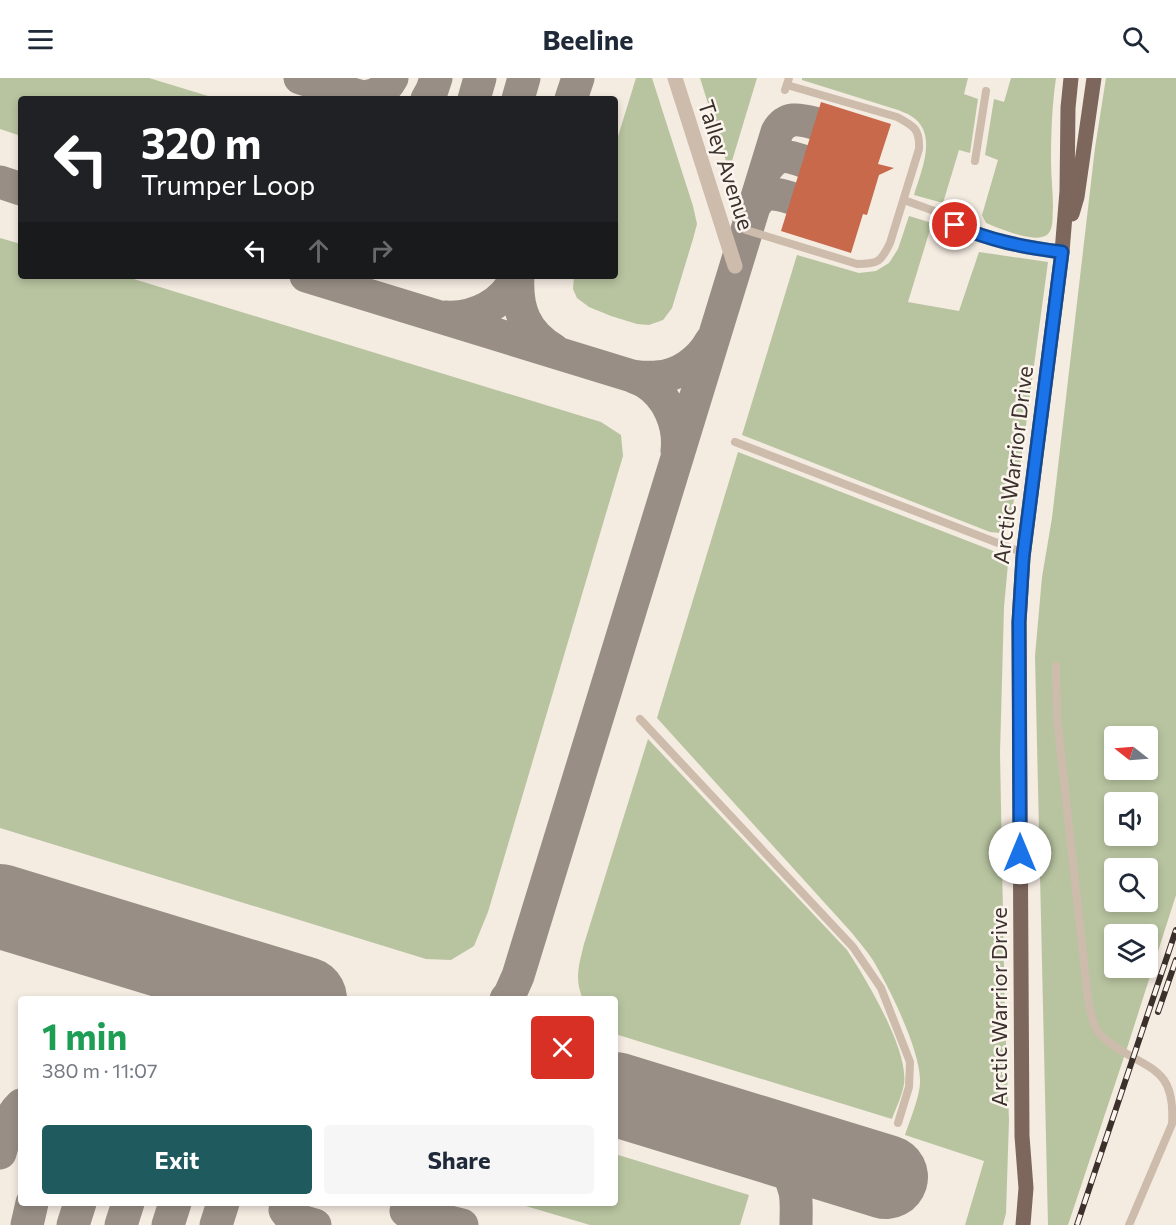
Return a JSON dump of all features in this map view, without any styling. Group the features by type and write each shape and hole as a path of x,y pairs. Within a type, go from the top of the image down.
{"main road":[{"name":"Arctic Warrior Drive","path":"1023,1225 1026,1188 1023,1136 1019,622 1024,553 1062,252 1067,191 1068,108 1071,78"},
{"name":"Arctic Warrior Drive","path":"1062,252 1077,197 1094,78"}],"street":[{"name":"Talley Avenue","path":"675,78 735,266"},
{"path":"955,225 1004,243 1062,252"}],"lane":[{"path":"746,230 856,264 872,264 883,257 890,243 919,149 920,135 912,125 897,117 787,84"},
{"path":"975,161 986,91"},
{"path":"904,200 937,212 955,225"},
{"path":"735,442 1024,553"},
{"path":"1056,666 1057,718 1092,1017 1095,1027 1108,1042 1163,1073 1171,1081 1176,1102 1172,1124 1129,1225"},
{"path":"640,719 853,947 881,988 910,1062 909,1087 898,1123"}],"green space":[{"path":"0,78 149,78 208,96 18,96 18,135 0,129"},
{"path":"636,78 652,78 697,224 672,308 663,320 649,325 637,324 589,307 577,298 573,289 574,279 618,279 618,136"},
{"path":"700,78 757,78 729,171"},
{"path":"802,78 968,78 964,94 978,99 970,153 959,150 943,203 914,195 926,153 924,132 919,123 898,110 802,80"},
{"path":"1011,78 1056,78 1051,140 1052,222 1048,234 1042,237 1027,237 1008,232 986,223 982,215 998,160 985,155 994,99 1004,102"},
{"path":"1106,78 1176,78 1176,895 1158,951 1158,924 1104,924 1104,978 1149,978 1068,1225 1048,1225 1035,656 1042,577 1052,518 1095,148"},
{"path":"909,216 932,223 908,302 959,311 979,252 1048,262 1023,447 1009,528 1000,533 990,532 742,435 797,255 859,273 876,271 889,263 898,249"},
{"path":"0,238 18,243 18,279 134,279 601,422 621,435 623,456 488,912 474,946 451,960 426,959 0,828"},
{"path":"738,452 991,550 1004,557 1008,564 1004,607 1000,753 1009,1120 1006,1213 1003,1225 965,1225 984,1161 905,1135 918,1094 919,1069 903,1021 872,958 657,718"},
{"path":"648,739 847,950 865,978 893,1034 904,1070 904,1084 892,1119 618,1035 618,996 582,996 580,992 579,965"},
{"path":"618,1155 749,1195 740,1225 590,1225 526,1206 618,1206"}],"building":[{"path":"821,102 891,124 878,164 894,168 879,175 867,215 863,214 851,253 781,231"}],"taxiway":[{"path":"300,78 359,96"},
{"path":"366,96 379,92 392,78"},
{"path":"429,96 436,78"},
{"path":"475,96 480,78"},
{"path":"519,96 524,78"},
{"path":"572,96 578,78"},
{"path":"508,996 518,976 777,132 784,123 793,120 814,123"},
{"path":"766,169 774,160 782,157 803,161"},
{"path":"0,182 18,188"},
{"path":"754,207 762,198 770,194 791,198"},
{"path":"316,279 632,376 656,377 673,374 695,361 711,341"},
{"path":"445,317 467,315 487,308 504,294 515,279"},
{"path":"518,279 519,299 524,319 536,336 554,350"},
{"path":"632,376 653,388 666,403 674,421 677,451"},
{"path":"0,1153 10,1121 18,1109"},
{"path":"742,1133 767,1150 787,1173 795,1192 796,1225"},
{"path":"27,1225 31,1206"},
{"path":"73,1225 79,1206"},
{"path":"121,1225 127,1206"},
{"path":"168,1225 174,1206"},
{"path":"216,1225 222,1206"},
{"path":"285,1210 291,1218 315,1225"},
{"path":"406,1211 462,1225"}],"runway":[{"path":"0,906 295,996"},
{"path":"618,1095 886,1177"}],"railway":[{"path":"1077,1225 1176,930"},
{"path":"1158,1012 1176,960"}],"route":[{"path":"955,225 1004,243 1062,252 1023,557 1019,622 1020,853"}]}
